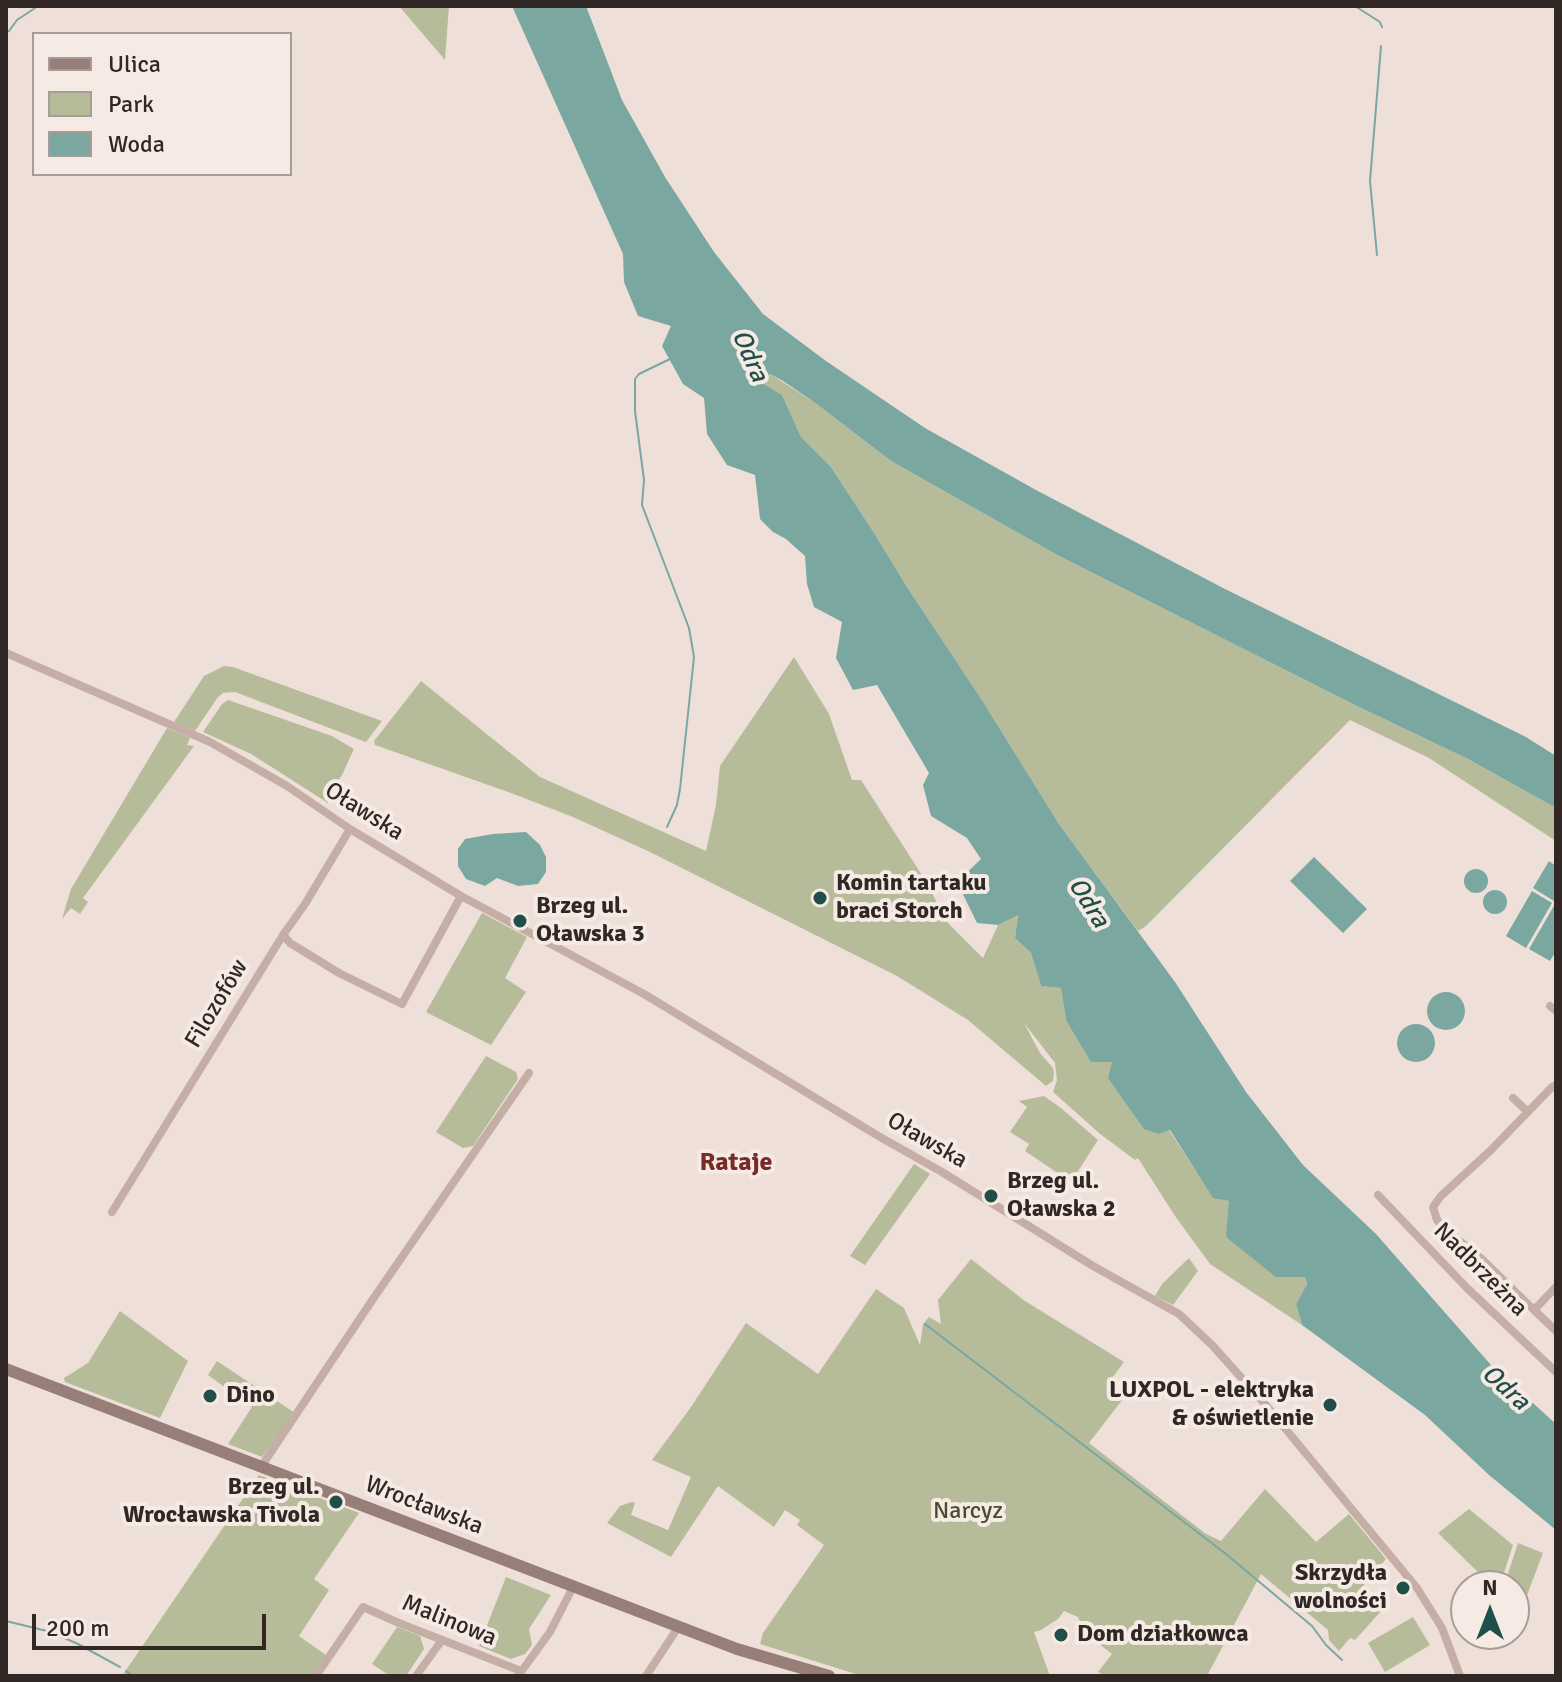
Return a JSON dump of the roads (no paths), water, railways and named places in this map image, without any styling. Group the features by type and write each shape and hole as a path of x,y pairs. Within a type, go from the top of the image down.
{"street":[{"name":"Oławska","path":"6,653 210,742 287,786 350,829 461,896 644,994 1093,1266 1179,1314 1212,1345 1265,1404 1417,1588 1442,1628 1460,1676"},
{"name":"Filozofów","path":"112,1212 350,829"},
{"path":"283,935 290,943 339,973 402,1004 461,896"},
{"path":"261,1467 529,1073"},
{"path":"1556,1085 1433,1207 1437,1220 1444,1228 1483,1260 1556,1331"},
{"path":"1513,1098 1528,1112"},
{"name":"Nadbrzeżna","path":"1378,1195 1467,1288 1556,1372"},
{"path":"1534,1310 1556,1287"},
{"name":"Wrocławska","path":"6,1369 737,1649 829,1676"},
{"path":"520,1673 550,1632 573,1587"},
{"name":"Malinowa","path":"316,1676 363,1607 520,1673"},
{"path":"646,1676 679,1626"},
{"path":"416,1676 442,1640"}],"water":[{"name":"Odra","path":"512,6 586,6 622,100 665,177 714,252 763,314 826,361 925,428 1036,490 1225,589 1526,737 1556,756 1556,808 1468,759 1059,556 891,461 783,381 770,374 758,381 782,395 801,437 831,467 1059,824 1175,982 1246,1092 1303,1165 1376,1234 1491,1365 1556,1424 1556,1530 1489,1475 1425,1415 1302,1325 1296,1304 1307,1284 1305,1277 1276,1277 1226,1237 1229,1201 1213,1198 1170,1130 1159,1134 1144,1129 1108,1078 1112,1062 1091,1062 1066,1020 1061,988 1041,986 1031,953 1015,938 1018,915 998,925 977,923 957,882 981,859 967,838 931,816 923,785 929,773 877,685 853,690 836,658 842,622 814,607 807,584 805,556 760,519 755,475 727,465 707,434 704,398 683,384 662,346 671,326 638,316 624,282 623,254"},
{"path":"526,832 540,845 546,857 546,872 538,884 518,886 497,878 485,886 466,879 458,866 458,849 465,839"},
{"path":"1314,857 1367,909 1343,933 1290,881"},
{"path":"1549,861 1556,866 1554,901 1533,888"},
{"path":"1476,869 1484,873 1488,881 1484,889 1476,893 1468,889 1464,881 1468,873"},
{"path":"1495,890 1503,894 1507,902 1503,910 1495,914 1487,910 1483,902 1487,894"},
{"path":"1532,891 1552,903 1526,948 1506,936"},
{"path":"1555,904 1556,951 1550,961 1529,949"},
{"path":"1446,992 1459,998 1465,1011 1459,1024 1446,1030 1433,1024 1427,1011 1433,998"},
{"path":"1416,1024 1429,1030 1435,1043 1429,1056 1416,1062 1403,1056 1397,1043 1403,1030"}],"waterway":[{"path":"6,32 38,6"},
{"path":"1355,6 1380,22 1382,27"},
{"path":"1377,255 1370,181 1381,46"},
{"path":"667,827 680,789 694,657 689,628 642,505 644,480 635,411 635,379 670,359"},
{"path":"925,1324 1226,1554 1312,1626 1342,1660"},
{"path":"6,1621 51,1632 120,1667"},
{"path":"126,1671 133,1676"}],"place":[{"name":"Komin tartaku braci Storch","path":"820,898"},
{"name":"Brzeg ul. Oławska 3","path":"520,921"},
{"name":"Brzeg ul. Oławska 2","path":"991,1196"},
{"name":"Dino","path":"210,1396"},
{"name":"LUXPOL - elektryka & oświetlenie","path":"1330,1405"},
{"name":"Brzeg ul. Wrocławska Tivola","path":"336,1502"},
{"name":"Skrzydła wolności","path":"1403,1588"},
{"name":"Dom działkowca","path":"1061,1635"}],"district":[{"name":"Rataje","path":"736,1163"}],"park label":[{"name":"Narcyz","path":"968,1512"}]}
